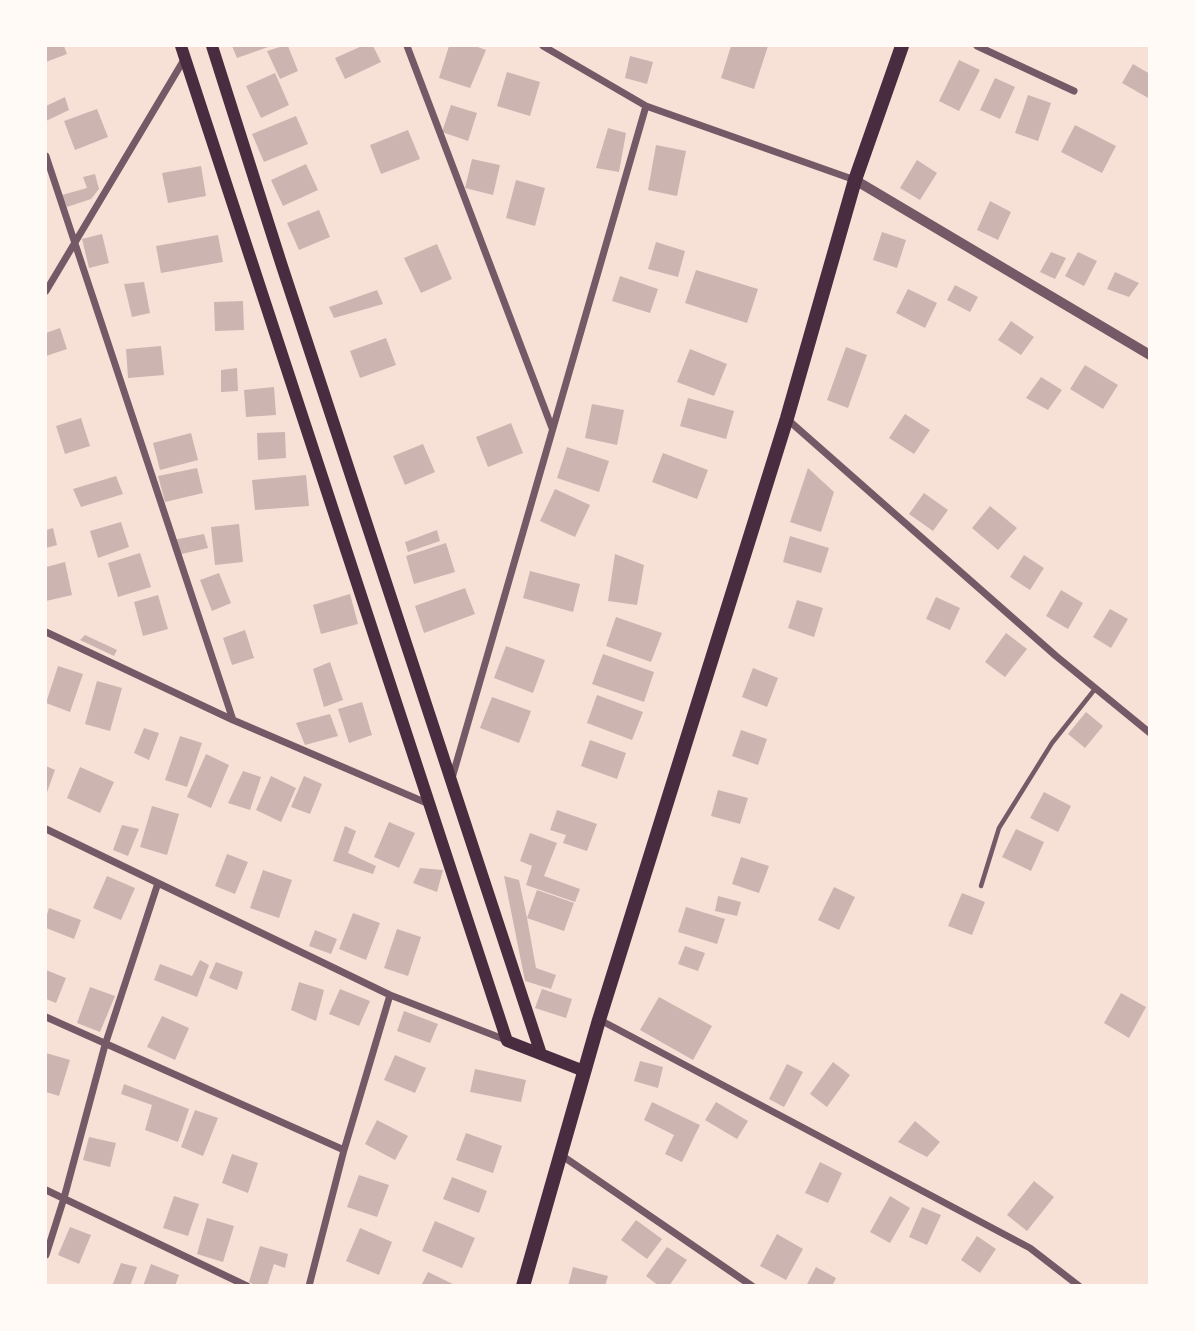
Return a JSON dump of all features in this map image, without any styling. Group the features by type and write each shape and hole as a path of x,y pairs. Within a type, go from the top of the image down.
{"main road":[{"path":"212,46 541,1054"},
{"path":"523,1286 599,1020 787,418 855,180 902,46"},
{"path":"183,52 507,1041 584,1071"}],"street":[{"path":"407,46 552,430"},
{"path":"542,46 646,106 855,180 1150,355"},
{"path":"977,46 1074,91"},
{"path":"46,291 76,243 183,52"},
{"path":"451,781 646,106"},
{"path":"46,156 233,720"},
{"path":"787,418 1150,733"},
{"path":"46,632 233,720 429,804"},
{"path":"46,828 390,995 507,1041"},
{"path":"46,1255 105,1045 158,883"},
{"path":"309,1286 344,1150 390,995"},
{"path":"46,1017 344,1150"},
{"path":"599,1020 1030,1248 1079,1286"},
{"path":"560,1154 752,1286"},
{"path":"46,1190 247,1286"}],"lane":[{"path":"981,886 999,828 1052,743 1095,688"}],"building":[{"path":"46,46 64,46 67,54 46,62"},
{"path":"232,46 271,46 237,58"},
{"path":"288,46 298,71 280,79 267,51"},
{"path":"362,46 373,46 381,62 345,79 335,58"},
{"path":"449,46 475,46 486,50 470,88 439,78"},
{"path":"731,46 768,46 754,89 721,78"},
{"path":"630,56 653,62 647,84 625,78"},
{"path":"959,60 980,70 959,111 939,101"},
{"path":"1133,64 1150,74 1150,99 1122,83"},
{"path":"507,72 540,82 530,116 497,106"},
{"path":"275,73 289,105 261,118 246,86"},
{"path":"995,78 1015,87 1000,119 980,110"},
{"path":"1028,95 1051,103 1038,141 1015,133"},
{"path":"65,97 69,110 46,121 46,106"},
{"path":"451,105 477,113 468,141 442,132"},
{"path":"97,109 108,137 75,150 64,121"},
{"path":"296,116 308,144 264,162 252,134"},
{"path":"1075,125 1116,146 1102,173 1061,152"},
{"path":"608,128 626,133 619,172 596,168"},
{"path":"408,130 420,159 381,174 370,145"},
{"path":"656,145 686,151 677,196 648,190"},
{"path":"472,159 500,165 493,195 465,188"},
{"path":"917,160 937,173 920,200 900,188"},
{"path":"306,164 318,190 283,206 271,180"},
{"path":"201,166 206,196 168,203 162,173"},
{"path":"95,174 99,189 91,199 67,207 62,195 87,188 83,177"},
{"path":"516,180 545,188 535,226 506,218"},
{"path":"990,201 1011,212 998,240 977,230"},
{"path":"319,210 330,237 299,250 287,223"},
{"path":"882,232 906,240 897,268 873,260"},
{"path":"102,234 109,263 89,268 82,239"},
{"path":"218,235 223,262 161,273 156,246"},
{"path":"656,242 685,251 678,277 648,269"},
{"path":"437,244 452,279 421,293 404,258"},
{"path":"1051,252 1066,258 1055,279 1040,272"},
{"path":"1078,252 1097,261 1084,286 1065,276"},
{"path":"696,270 758,289 747,323 685,303"},
{"path":"1115,272 1139,283 1129,297 1107,289"},
{"path":"620,276 658,289 650,313 612,301"},
{"path":"144,282 150,313 132,317 124,284"},
{"path":"955,285 978,297 970,312 947,300"},
{"path":"908,289 937,303 925,328 896,313"},
{"path":"377,290 383,304 334,318 329,307"},
{"path":"243,301 244,330 215,331 214,302"},
{"path":"1011,321 1034,337 1021,355 998,340"},
{"path":"60,328 67,349 46,356 46,333"},
{"path":"386,338 396,365 360,378 350,351"},
{"path":"161,346 164,375 128,378 126,349"},
{"path":"846,347 867,355 848,408 827,400"},
{"path":"690,349 727,364 714,396 677,382"},
{"path":"1085,365 1118,385 1103,409 1070,389"},
{"path":"237,368 238,391 221,392 221,370"},
{"path":"1041,377 1062,390 1048,410 1026,398"},
{"path":"274,387 276,415 246,417 244,390"},
{"path":"688,398 734,411 726,439 680,426"},
{"path":"592,404 624,410 617,445 585,438"},
{"path":"905,414 930,430 914,454 889,438"},
{"path":"81,418 90,446 65,454 56,426"},
{"path":"511,423 523,453 488,467 476,437"},
{"path":"285,432 286,458 258,460 257,433"},
{"path":"191,433 198,460 160,470 153,443"},
{"path":"423,444 435,472 405,485 393,456"},
{"path":"567,447 609,461 599,492 557,478"},
{"path":"663,453 708,470 697,499 652,482"},
{"path":"197,468 203,493 165,502 158,476"},
{"path":"808,468 834,492 821,532 790,522"},
{"path":"306,475 309,506 255,510 252,480"},
{"path":"116,476 123,494 81,507 73,489"},
{"path":"555,489 590,505 575,537 540,521"},
{"path":"924,493 948,510 933,531 909,514"},
{"path":"990,506 1017,528 998,550 972,528"},
{"path":"121,522 129,547 98,558 90,531"},
{"path":"239,524 243,562 215,565 211,527"},
{"path":"53,528 57,545 46,548 46,530"},
{"path":"437,530 440,541 408,552 405,542"},
{"path":"204,534 208,548 177,555 173,540"},
{"path":"790,536 829,548 821,573 783,562"},
{"path":"446,543 455,572 414,584 406,556"},
{"path":"140,553 151,587 118,597 108,563"},
{"path":"615,554 644,565 637,605 608,601"},
{"path":"1024,555 1044,568 1030,590 1010,577"},
{"path":"65,562 72,595 46,601 46,567"},
{"path":"530,571 580,584 573,612 523,598"},
{"path":"219,573 231,603 212,611 200,580"},
{"path":"465,588 475,614 424,633 415,606"},
{"path":"1061,590 1083,603 1068,629 1046,616"},
{"path":"350,594 358,624 321,634 313,605"},
{"path":"158,595 168,629 143,636 134,602"},
{"path":"936,597 960,608 950,630 926,619"},
{"path":"797,600 823,608 814,637 788,628"},
{"path":"1110,609 1128,619 1111,648 1093,637"},
{"path":"616,617 662,633 651,662 606,646"},
{"path":"245,630 254,658 232,665 223,638"},
{"path":"1006,633 1027,649 1005,677 985,662"},
{"path":"85,635 117,650 114,656 80,640"},
{"path":"506,646 545,660 533,693 494,678"},
{"path":"603,654 654,672 644,702 592,684"},
{"path":"330,662 343,700 324,707 313,669"},
{"path":"58,666 83,674 70,712 46,703"},
{"path":"753,668 778,678 767,707 742,697"},
{"path":"97,681 122,688 110,731 85,724"},
{"path":"597,695 643,712 632,740 587,723"},
{"path":"492,697 531,711 519,743 480,728"},
{"path":"362,702 372,735 349,743 338,709"},
{"path":"1086,712 1103,726 1085,748 1068,734"},
{"path":"330,714 338,736 305,745 296,723"},
{"path":"144,728 159,733 149,760 134,753"},
{"path":"741,730 767,739 758,765 732,756"},
{"path":"180,736 202,743 187,787 165,780"},
{"path":"590,740 626,753 617,779 581,766"},
{"path":"206,754 229,765 211,808 187,797"},
{"path":"46,766 55,770 46,795"},
{"path":"80,767 114,782 100,813 67,798"},
{"path":"243,771 261,777 250,810 228,803"},
{"path":"271,776 296,788 281,822 256,810"},
{"path":"304,776 322,784 310,814 291,807"},
{"path":"718,790 748,798 740,824 711,816"},
{"path":"1044,792 1071,806 1058,832 1030,818"},
{"path":"152,806 179,814 167,855 140,847"},
{"path":"557,810 597,824 587,851 563,843 566,835 550,830"},
{"path":"389,822 415,833 399,868 374,857"},
{"path":"122,825 139,829 128,856 113,850"},
{"path":"345,826 356,831 348,853 376,866 373,874 333,861"},
{"path":"1016,829 1044,842 1031,871 1002,857"},
{"path":"530,833 557,843 544,876 580,889 575,902 526,885 532,866 520,861"},
{"path":"227,854 248,862 235,894 215,886"},
{"path":"741,857 769,866 759,893 732,884"},
{"path":"420,868 443,870 437,892 413,883"},
{"path":"263,870 292,880 279,918 250,908"},
{"path":"107,876 135,888 121,920 93,908"},
{"path":"504,876 519,880 536,968 556,975 551,989 525,981"},
{"path":"834,887 855,897 839,930 818,920"},
{"path":"537,890 574,903 564,931 527,918"},
{"path":"962,893 985,902 972,935 948,926"},
{"path":"718,896 741,902 737,916 715,911"},
{"path":"686,907 725,919 717,944 678,932"},
{"path":"49,908 81,920 74,939 46,928"},
{"path":"353,913 380,923 366,960 339,949"},
{"path":"397,929 421,937 408,976 384,968"},
{"path":"315,930 337,939 331,954 309,946"},
{"path":"685,946 705,953 698,971 678,964"},
{"path":"200,960 209,965 197,997 154,980 160,964 192,976"},
{"path":"216,962 243,972 237,990 209,978"},
{"path":"46,970 66,978 56,1003 46,999"},
{"path":"299,982 324,990 316,1021 291,1010"},
{"path":"90,987 115,996 100,1032 77,1023"},
{"path":"340,989 370,1001 359,1026 329,1014"},
{"path":"542,989 572,999 566,1018 535,1008"},
{"path":"1121,993 1146,1007 1129,1038 1104,1023"},
{"path":"659,997 712,1026 693,1060 640,1030"},
{"path":"404,1011 438,1024 430,1043 397,1031"},
{"path":"162,1016 189,1028 175,1060 147,1047"},
{"path":"46,1053 70,1060 59,1096 46,1092"},
{"path":"395,1055 426,1068 415,1093 384,1080"},
{"path":"640,1061 663,1067 658,1088 634,1081"},
{"path":"833,1062 850,1075 827,1107 810,1094"},
{"path":"787,1064 803,1072 784,1107 769,1099"},
{"path":"475,1069 526,1080 521,1102 470,1092"},
{"path":"124,1084 189,1109 178,1142 145,1130 152,1105 121,1094"},
{"path":"652,1102 700,1125 682,1162 665,1154 674,1135 644,1120"},
{"path":"716,1102 748,1121 737,1139 705,1120"},
{"path":"195,1110 218,1118 203,1156 181,1147"},
{"path":"377,1120 408,1136 395,1160 365,1144"},
{"path":"915,1121 940,1142 927,1157 898,1142"},
{"path":"466,1133 502,1146 493,1173 456,1160"},
{"path":"89,1137 116,1143 110,1167 83,1160"},
{"path":"232,1154 258,1163 248,1193 222,1183"},
{"path":"820,1162 842,1173 828,1203 805,1193"},
{"path":"359,1175 389,1185 377,1217 347,1207"},
{"path":"452,1177 487,1191 479,1213 443,1199"},
{"path":"1034,1181 1054,1197 1027,1231 1007,1215"},
{"path":"174,1196 199,1204 188,1236 163,1228"},
{"path":"890,1196 910,1208 890,1243 870,1232"},
{"path":"922,1207 941,1215 927,1245 909,1237"},
{"path":"207,1218 234,1226 223,1262 197,1254"},
{"path":"636,1220 662,1239 647,1259 621,1240"},
{"path":"435,1221 475,1238 462,1268 422,1251"},
{"path":"70,1227 91,1235 79,1264 58,1255"},
{"path":"360,1228 392,1242 379,1275 346,1261"},
{"path":"777,1234 803,1249 786,1280 760,1266"},
{"path":"977,1236 996,1249 980,1273 961,1260"},
{"path":"260,1246 288,1254 285,1268 274,1264 267,1286 257,1286 249,1282"},
{"path":"667,1247 687,1260 669,1286 659,1286 646,1276"},
{"path":"121,1263 137,1267 130,1286 112,1286"},
{"path":"151,1264 179,1275 175,1286 143,1286"},
{"path":"573,1267 608,1276 605,1286 568,1286"},
{"path":"816,1267 836,1278 832,1286 806,1286"},
{"path":"428,1272 457,1286 421,1286"}]}
